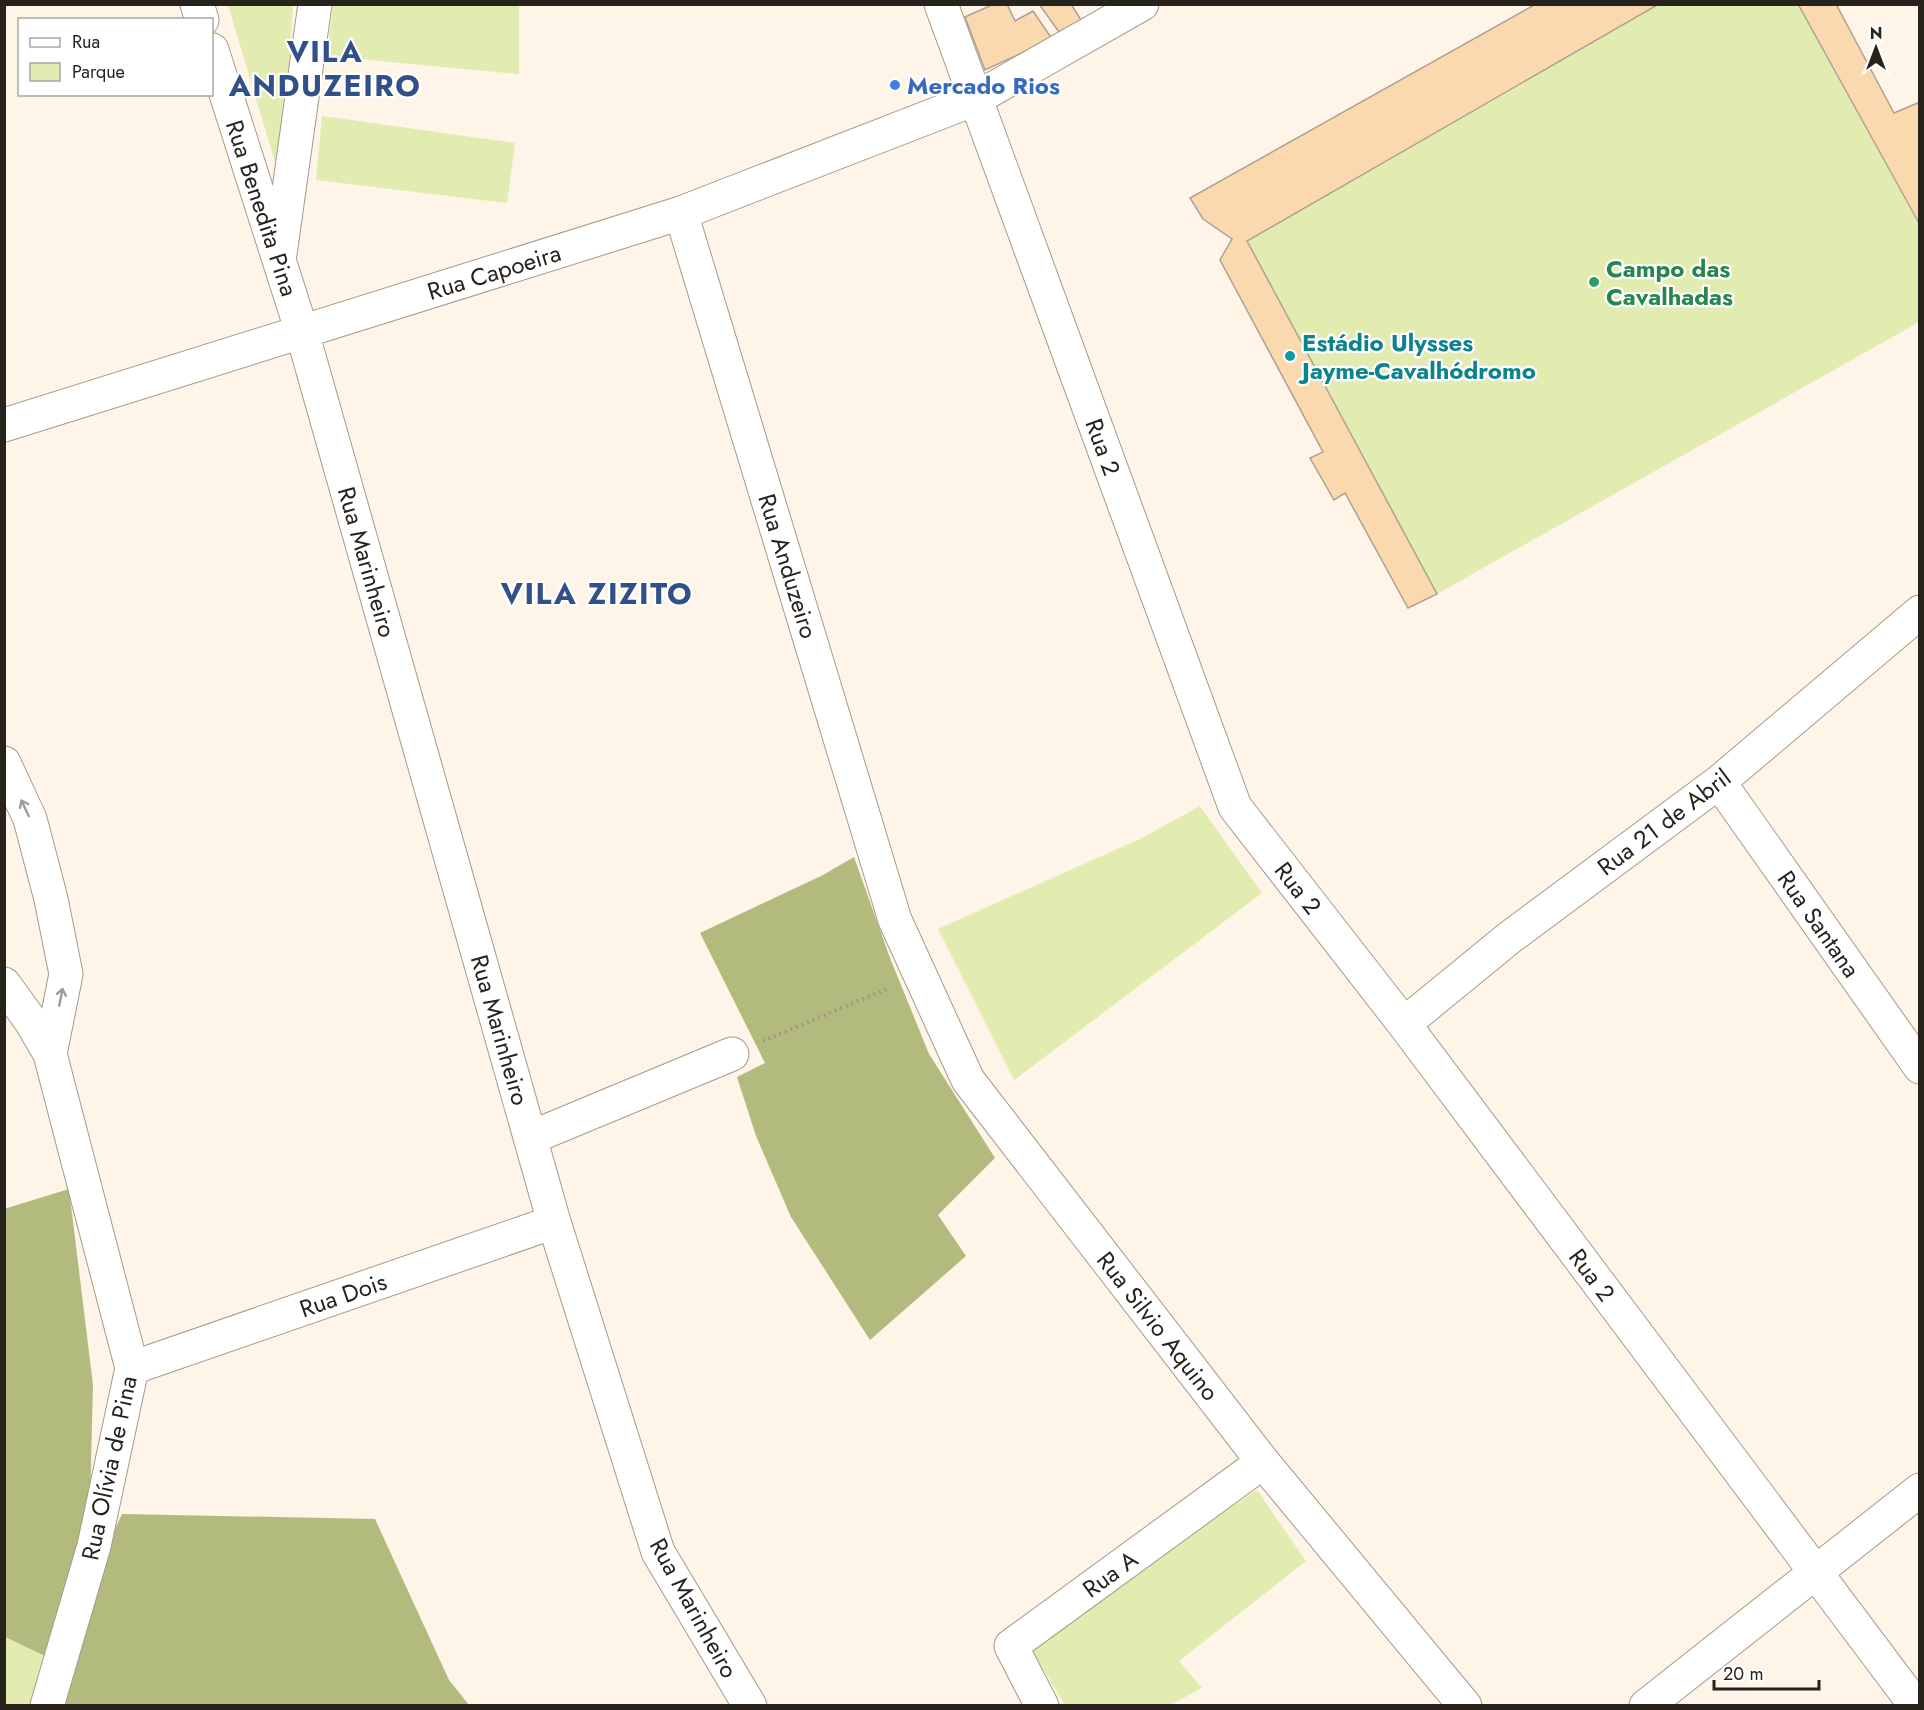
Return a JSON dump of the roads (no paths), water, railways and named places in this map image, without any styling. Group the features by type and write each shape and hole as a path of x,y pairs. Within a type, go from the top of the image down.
{"street":[{"path":"279,262 315,4"},
{"name":"Rua 2","path":"941,4 1235,807 1404,1024 1916,1706"},
{"name":"Rua Capoeira","path":"4,425 681,213 975,99 1142,4"},
{"name":"Rua Benedita Pina","path":"213,53 302,332"},
{"name":"Rua Anduzeiro","path":"681,213 896,920"},
{"name":"Rua Marinheiro","path":"302,332 554,1222 658,1552 750,1706"},
{"name":"Rua 21 de Abril","path":"1404,1024 1509,938 1719,782 1920,612"},
{"name":"Rua Olívia de Pina","path":"4,764 30,819 51,899 66,974 50,1054"},
{"name":"Rua Santana","path":"1719,782 1920,1067"},
{"name":"Rua Silvio Aquino","path":"896,920 968,1080 1263,1462 1465,1706"},
{"name":"Rua Olívia de Pina","path":"4,984 30,1020 50,1054 132,1368 94,1546 47,1706"},
{"path":"530,1137 732,1054"},
{"name":"Rua Dois","path":"132,1368 554,1222"},
{"name":"Rua A","path":"1042,1706 1011,1646 1263,1462"},
{"path":"1646,1706 1920,1490"}],"place":[{"name":"Mercado Rios","path":"895,85"},
{"name":"Campo das Cavalhadas","path":"1594,282"},
{"name":"Estádio Ulysses Jayme-Cavalhódromo","path":"1290,356"}],"district":[{"name":"VILA ANDUZEIRO","path":"325,68"},
{"name":"VILA ZIZITO","path":"597,593"}]}
